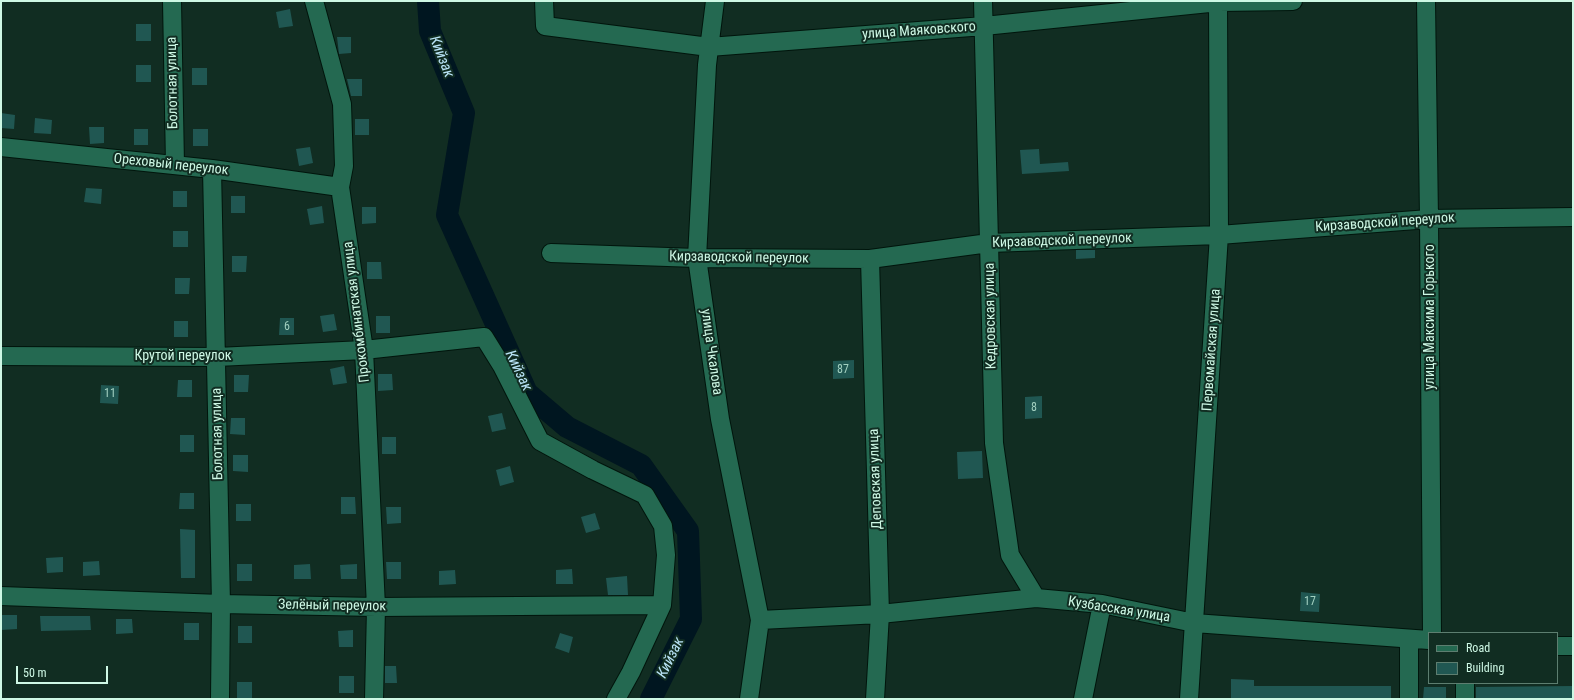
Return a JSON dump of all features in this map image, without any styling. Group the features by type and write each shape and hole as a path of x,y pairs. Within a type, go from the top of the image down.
{"street":[{"name":"Болотная улица","path":"172,1 175,165"},
{"name":"Прокомбинатская улица","path":"314,1 342,104 344,166 340,187 364,350 376,607 374,699"},
{"name":"улица Маяковского","path":"544,1 545,26 709,47 984,26 1218,1 1293,1"},
{"name":"улица Чкалова","path":"715,1 707,65 698,258 720,419 760,620 749,699"},
{"name":"Кедровская улица","path":"983,1 995,450 1010,555 1036,598"},
{"name":"Первомайская улица","path":"1189,699 1219,235 1218,1"},
{"name":"улица Максима Горького","path":"1426,1 1432,632"},
{"name":"Ореховый переулок","path":"1,147 212,169 340,187"},
{"name":"Болотная улица","path":"212,169 221,604 220,699"},
{"name":"Кирзаводской переулок","path":"551,253 698,258 870,259 989,243 1219,235 1429,219 1573,217"},
{"name":"Деповская улица","path":"870,259 880,614 875,699"},
{"name":"Крутой переулок","path":"1,356 217,357 364,350 484,337 502,366 540,441 645,496 663,526 666,555 662,605"},
{"name":"Зелёный переулок","path":"1,596 221,604 376,607 662,605"},
{"name":"Кузбасская улица","path":"760,620 880,614 1036,598 1102,604 1194,623 1428,640"},
{"path":"1083,699 1102,604"},
{"path":"616,699 631,672 662,605"},
{"path":"1409,639 1409,699"},
{"path":"1558,646 1573,646"},
{"path":"1465,684 1465,699"}],"building":[{"path":"290,9 293,26 279,28 276,12"},
{"path":"136,24 151,24 151,41 136,41"},
{"path":"337,37 351,37 351,53 339,54"},
{"path":"136,65 151,65 151,82 136,82"},
{"path":"192,68 207,68 207,85 192,85"},
{"path":"347,79 362,79 362,96 351,96"},
{"path":"1,113 15,115 14,129 1,128"},
{"path":"35,118 52,120 51,134 34,133"},
{"path":"355,119 369,119 369,135 355,135"},
{"path":"89,127 104,127 104,143 90,144"},
{"path":"134,129 148,129 148,145 134,145"},
{"path":"193,129 208,129 208,146 193,146"},
{"path":"310,147 313,163 299,166 296,149"},
{"path":"1039,149 1040,164 1068,162 1069,171 1022,174 1020,150"},
{"path":"86,188 102,189 101,204 84,202"},
{"path":"173,191 187,191 187,207 173,207"},
{"path":"231,196 245,196 245,213 231,213"},
{"path":"322,206 324,223 310,225 307,209"},
{"path":"362,207 376,207 376,223 362,224"},
{"path":"173,231 188,231 188,247 173,247"},
{"path":"1076,250 1095,250 1095,258 1076,259"},
{"path":"232,256 247,256 246,272 232,272"},
{"path":"367,262 381,262 382,279 367,279"},
{"path":"175,278 190,278 189,294 175,294"},
{"path":"334,314 337,330 323,332 320,316"},
{"path":"376,316 390,316 390,333 376,333"},
{"path":"280,318 294,318 294,335 279,335"},
{"path":"174,321 188,321 188,337 174,337"},
{"path":"854,360 854,378 833,379 833,361"},
{"path":"344,366 347,383 333,385 330,369"},
{"path":"378,374 392,374 393,390 378,391"},
{"path":"234,375 249,375 248,392 234,392"},
{"path":"178,380 192,380 192,397 177,397"},
{"path":"101,385 119,386 118,404 100,403"},
{"path":"1042,396 1042,418 1025,419 1025,397"},
{"path":"502,413 506,429 492,432 488,416"},
{"path":"231,418 245,418 245,435 230,434"},
{"path":"180,435 194,435 194,452 180,452"},
{"path":"382,437 396,437 396,454 382,454"},
{"path":"982,451 983,478 958,479 957,452"},
{"path":"233,455 248,455 248,472 233,471"},
{"path":"510,466 514,482 500,486 496,470"},
{"path":"180,493 194,493 194,509 179,509"},
{"path":"341,497 355,497 356,514 341,514"},
{"path":"236,504 251,504 251,521 236,521"},
{"path":"386,507 401,507 401,523 387,524"},
{"path":"595,513 600,529 586,533 581,517"},
{"path":"180,529 195,530 195,578 181,578"},
{"path":"63,557 63,572 47,573 46,558"},
{"path":"99,561 100,575 83,576 83,562"},
{"path":"386,562 401,562 401,579 387,579"},
{"path":"237,564 252,564 252,581 237,581"},
{"path":"310,564 311,579 294,579 294,565"},
{"path":"357,564 357,579 341,579 340,565"},
{"path":"572,569 573,584 556,584 556,570"},
{"path":"455,570 456,584 439,585 439,571"},
{"path":"627,576 628,595 608,595 606,578"},
{"path":"1301,592 1320,594 1319,612 1300,611"},
{"path":"1,615 17,615 17,629 1,630"},
{"path":"40,616 90,616 91,630 41,631"},
{"path":"116,619 132,619 133,633 116,634"},
{"path":"184,623 199,623 199,640 184,640"},
{"path":"238,626 252,626 252,643 238,643"},
{"path":"353,630 353,647 339,647 338,631"},
{"path":"560,633 573,637 569,653 555,648"},
{"path":"385,666 396,666 397,683 385,683"},
{"path":"339,676 354,676 354,693 339,693"},
{"path":"1231,679 1254,680 1254,686 1391,686 1391,699 1231,699"},
{"path":"237,682 252,682 252,699 237,699"},
{"path":"1573,686 1573,699 1476,699 1476,687"},
{"path":"1424,687 1446,687 1446,699 1423,699"}],"waterway":[{"name":"Кийзак","path":"428,1 430,31 464,113 447,215 527,393 567,427 641,465 688,531 691,619 651,699"}]}
